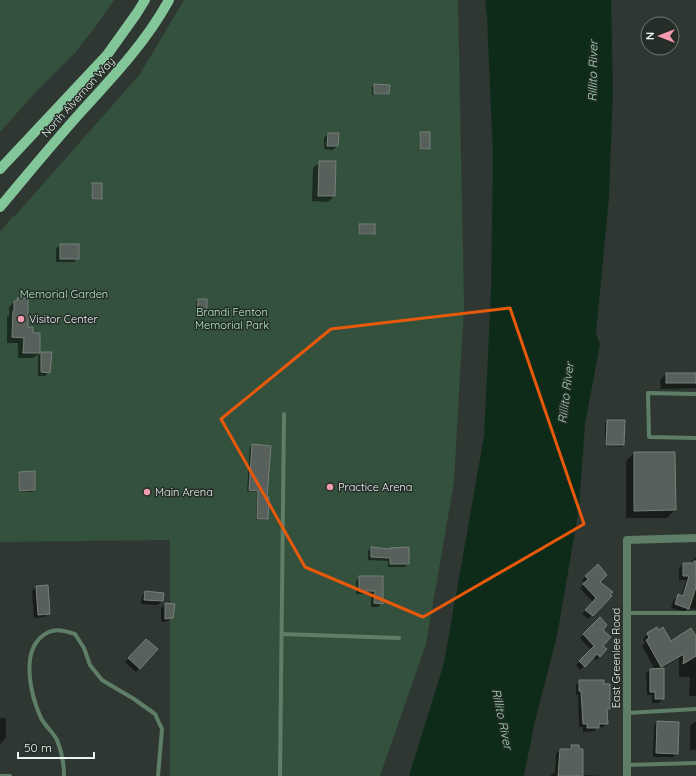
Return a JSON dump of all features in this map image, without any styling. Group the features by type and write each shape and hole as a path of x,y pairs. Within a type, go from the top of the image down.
{"main road":[{"name":"North Alvernon Way","path":"0,169 106,55 145,0"},
{"name":"North Alvernon Way","path":"0,207 47,150 127,61 160,17 169,0"}],"street":[{"name":"East Greenlee Road","path":"627,776 627,540 696,538"}],"lane":[{"path":"696,394 648,393 649,437 696,438"},
{"path":"280,776 284,414"},
{"path":"627,613 696,613"},
{"path":"64,776 63,756 56,739 42,719 32,690 30,668 31,652 38,640 48,632 61,630 75,634 84,648 90,665 102,680 134,699 155,714 162,729 158,776"},
{"path":"282,634 399,638"},
{"path":"627,713 696,709"},
{"path":"627,765 696,763"},
{"path":"0,776 10,776"}],"highlighted area":[{"path":"510,308 584,524 423,617 305,567 221,419 331,329"}],"green space":[{"path":"0,0 114,0 75,53 32,96 0,132"},
{"name":"Brandi Fenton Memorial Park","path":"184,0 458,0 464,306 454,482 426,644 380,776 170,776 170,540 0,542 0,232 140,74"}],"water":[{"name":"Rillito River","path":"485,0 611,0 613,90 609,197 596,334 600,344 585,424 579,508 557,636 534,725 524,776 409,776 444,663 484,436 491,291 493,156"}],"building":[{"path":"374,84 390,85 389,94 374,94"},
{"path":"420,132 430,132 430,149 420,149"},
{"path":"328,133 339,133 338,146 327,146"},
{"path":"319,161 336,161 335,196 318,196"},
{"path":"92,183 102,183 102,199 92,199"},
{"path":"359,224 375,224 375,234 359,234"},
{"path":"60,244 79,244 79,259 60,259"},
{"name":"Visitor Center","path":"17,298 28,298 28,327 33,327 33,333 40,333 40,353 23,353 24,338 12,337 14,301 17,301"},
{"path":"198,299 207,299 207,316 197,316"},
{"path":"41,352 52,352 50,373 41,372"},
{"path":"666,373 696,373 696,383 666,383"},
{"path":"607,420 625,420 624,445 606,445"},
{"path":"252,444 271,446 267,497 269,497 268,519 257,519 258,491 249,490"},
{"path":"634,452 675,452 676,510 634,511"},
{"path":"35,471 35,490 19,491 19,472"},
{"path":"371,547 390,549 409,547 409,564 390,564 390,558 371,557"},
{"path":"696,561 696,587 689,609 675,604 678,594 683,596 689,576 683,576 683,563 693,563"},
{"path":"598,564 607,575 600,582 613,592 610,595 612,596 593,616 585,610 596,598 583,584 588,579 585,576"},
{"path":"359,576 383,576 383,604 374,603 375,591 359,591"},
{"path":"48,585 50,614 38,615 36,586"},
{"path":"145,591 164,593 163,601 144,600"},
{"path":"165,603 175,604 173,618 165,619"},
{"path":"600,617 607,625 603,630 611,637 603,646 607,649 600,657 597,654 585,667 579,661 594,646 583,634"},
{"path":"657,627 659,630 663,627 671,641 691,628 696,636 696,656 683,664 684,654 661,667 646,640 649,638 647,633"},
{"path":"146,639 158,649 140,669 128,658"},
{"path":"664,668 664,699 655,699 655,692 650,692 650,669"},
{"path":"579,680 604,680 604,684 610,684 610,709 607,709 608,724 599,724 599,728 587,728 587,724 583,724"},
{"path":"657,721 679,722 678,754 656,753"},
{"path":"571,745 579,745 579,749 583,749 583,776 558,776 560,749 571,749"}],"place":[{"name":"Visitor Center","path":"21,319"},
{"name":"Practice Arena","path":"330,487"},
{"name":"Main Arena","path":"147,492"}],"park label":[{"name":"Memorial Garden","path":"64,294"}]}
